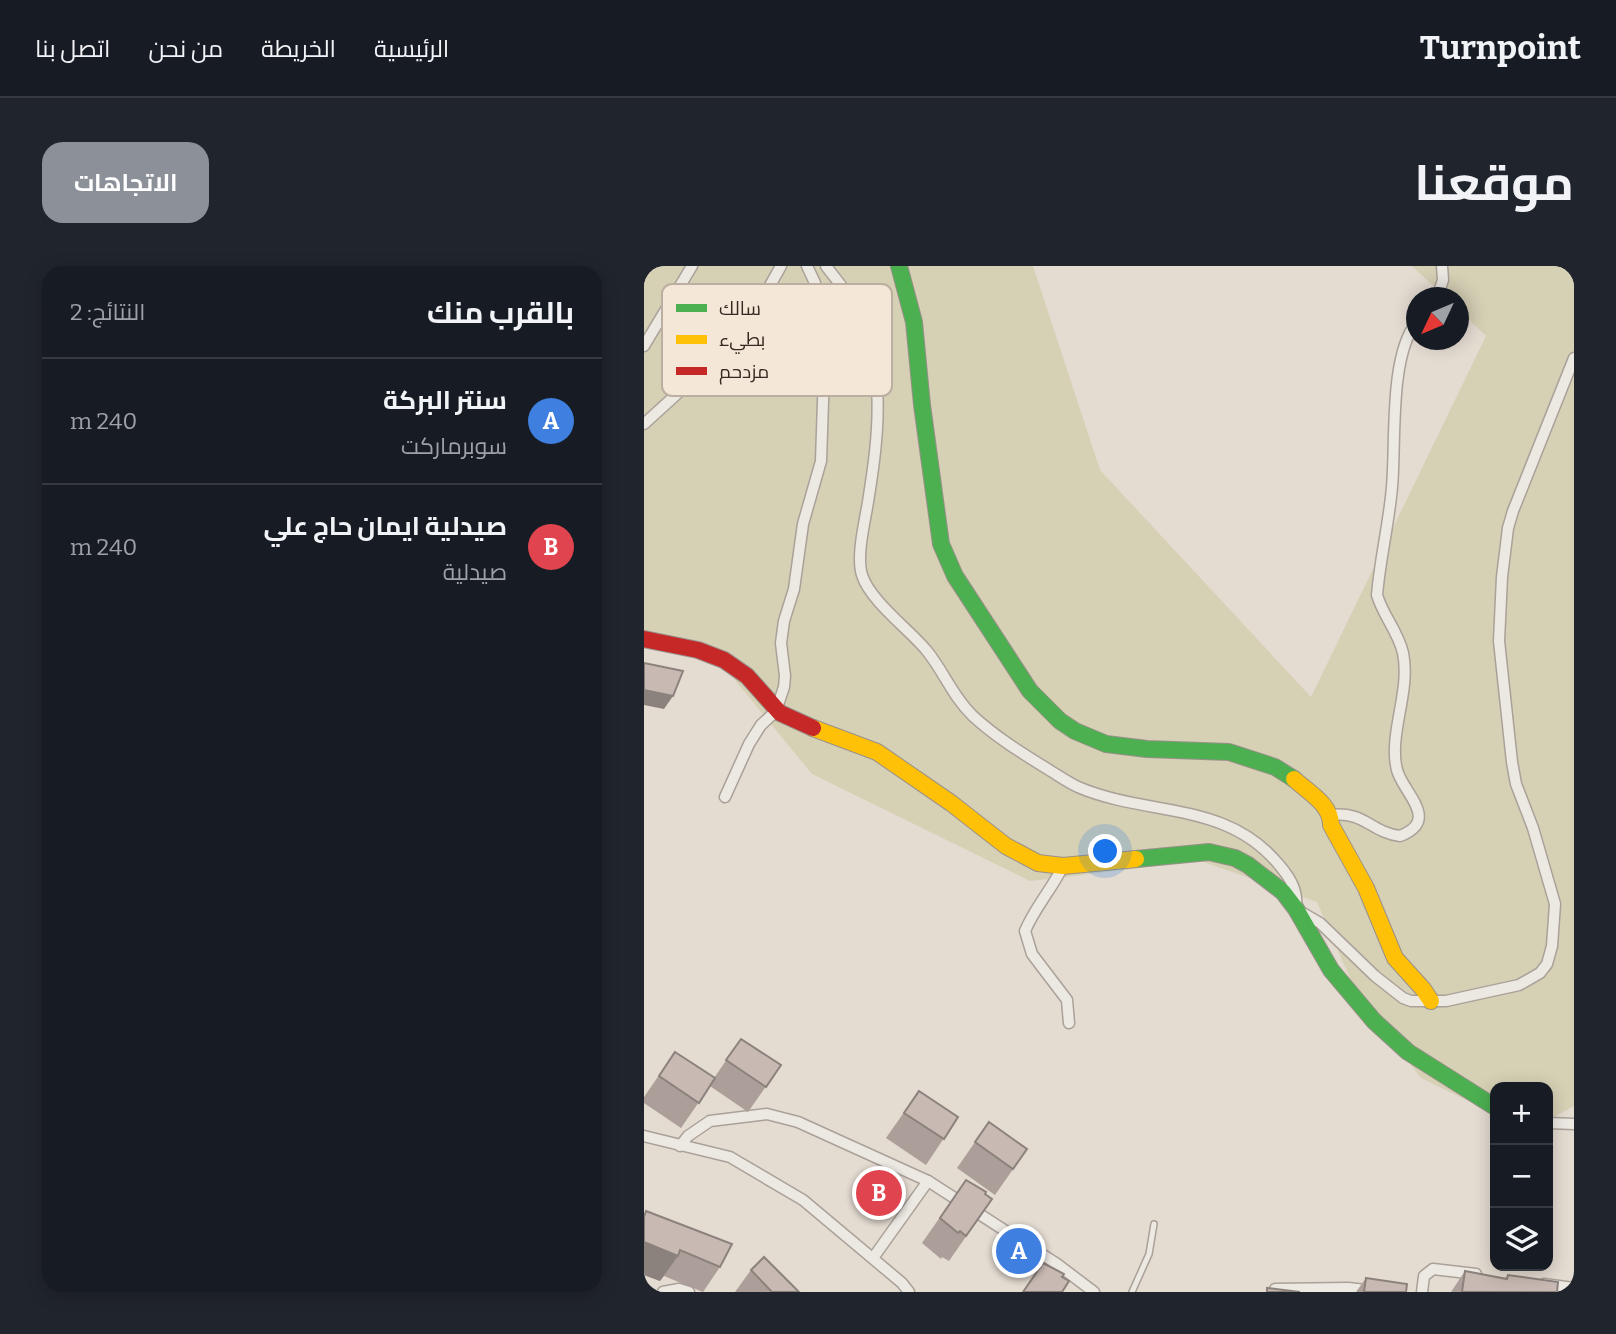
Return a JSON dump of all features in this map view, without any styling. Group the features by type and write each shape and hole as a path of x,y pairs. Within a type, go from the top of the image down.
{"street":[{"path":"681,284 692,266"},
{"path":"771,284 781,266"},
{"path":"807,266 815,284"},
{"path":"826,266 839,284"},
{"path":"899,266 914,322 941,544 955,576 1030,691 1075,731 1106,744 1147,749 1229,752 1275,767 1303,786 1331,815 1336,835 1367,888 1395,958 1399,965 1419,982 1431,1001"},
{"path":"1440,287 1442,266"},
{"path":"644,346 662,316"},
{"path":"1331,815 1350,814 1360,817 1380,830 1400,836 1415,827 1418,817 1415,800 1397,769 1395,754 1405,679 1403,652 1396,631 1382,611 1377,595 1392,486 1395,416 1403,348 1406,342"},
{"path":"1296,909 1320,923 1375,976 1403,998 1419,1002 1457,1000 1519,985 1540,973 1547,964 1552,946 1555,904 1533,828 1516,784 1505,713 1499,641 1508,528 1574,358"},
{"path":"644,424 675,396"},
{"path":"725,797 749,744 761,725 776,711 784,687 781,643 784,621 794,589 803,524 821,461 823,396"},
{"path":"879,396 877,433 862,549 862,574 865,582 895,620 929,653 964,708 1017,752 1076,786 1123,802 1198,815 1240,831 1258,842 1284,871 1294,886 1296,909"},
{"path":"644,639 685,645 723,659 746,676 776,711 799,723 877,752 951,803 986,832 1038,863 1063,866 1198,852 1220,853 1235,858 1283,892 1296,909 1331,970 1374,1021 1408,1052 1490,1104"},
{"path":"1063,866 1054,886 1034,911 1025,931 1032,954 1067,1000 1069,1023"},
{"path":"680,1146 688,1136 710,1121 767,1114 798,1122 928,1181 1057,1264 1094,1292"},
{"path":"1553,1123 1574,1124"},
{"path":"644,1136 730,1157 803,1200 902,1283 909,1292"},
{"path":"873,1258 928,1181"},
{"path":"1422,1292 1424,1276 1433,1269 1493,1277"},
{"path":"1534,1283 1574,1288"},
{"path":"663,1292 678,1289 689,1292"},
{"path":"1275,1289 1383,1292"}],"lane":[{"path":"1132,1292 1149,1254 1154,1224"}],"shaded area":[{"path":"644,266 1033,266 1100,470 1311,697 1486,336 1469,320 1469,287 1434,287 1412,266 1574,266 1574,1106 1553,1117 1553,1082 1490,1082 1490,1112 1421,1078 1355,990 1317,902 1201,861 1030,881 812,774 707,646 644,637"}],"building":[{"path":"644,663 683,671 673,696 644,690"},
{"path":"741,1039 781,1065 766,1087 726,1060"},
{"path":"675,1052 715,1078 699,1103 659,1076"},
{"path":"919,1091 958,1117 944,1139 904,1113"},
{"path":"989,1122 1027,1149 1013,1169 975,1142"},
{"path":"966,1180 986,1192 992,1199 966,1236 940,1218"},
{"path":"646,1211 732,1244 720,1267 680,1250 678,1256 644,1242"},
{"path":"764,1257 799,1292 772,1292 751,1270"},
{"path":"1043,1263 1064,1274 1062,1277 1069,1281 1062,1292 1023,1292"},
{"path":"1465,1271 1507,1279 1508,1275 1558,1282 1557,1292 1462,1292"},
{"path":"1366,1278 1407,1284 1406,1292 1364,1292"},
{"path":"1267,1288 1300,1292 1267,1292"}],"traffic: fast":[{"path":"899,266 914,322 941,544 955,576 1030,691 1060,721 1075,731 1106,744 1147,749 1229,752 1275,767 1294,779"},
{"path":"1136,859 1209,852 1235,858 1248,865 1283,892 1296,909 1331,970 1374,1021 1408,1052 1490,1104"}],"traffic: slow":[{"path":"813,728 877,752 951,803 1006,846 1038,863 1063,866 1136,859"},
{"path":"1294,779 1318,799 1327,811 1331,825 1366,888 1395,958 1431,1001"}],"traffic: jam":[{"path":"644,639 698,650 724,660 747,676 780,713 813,728"}],"place":[{"name":"صيدلية ايمان حاج علي","path":"879,1193"},
{"name":"سنتر البركة","path":"1019,1251"}]}
